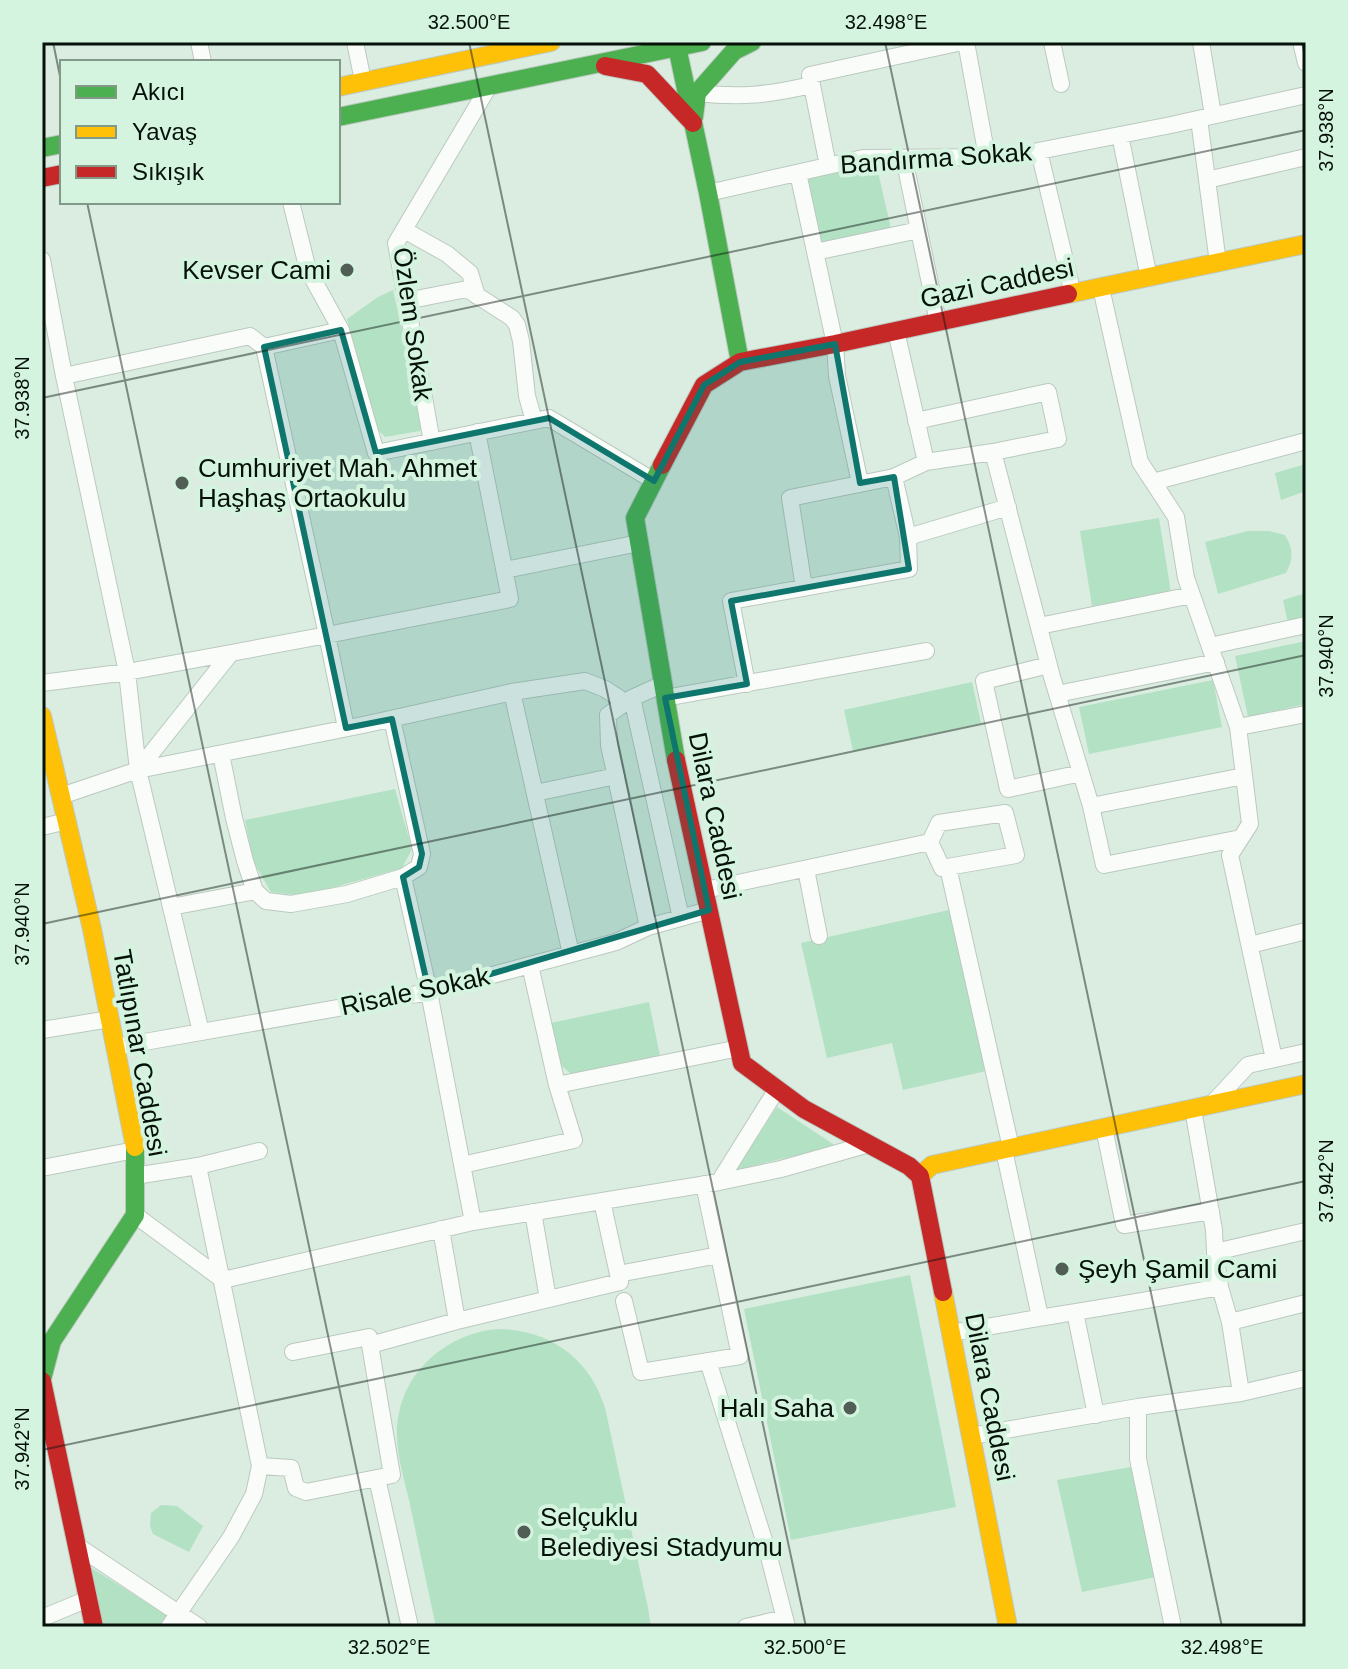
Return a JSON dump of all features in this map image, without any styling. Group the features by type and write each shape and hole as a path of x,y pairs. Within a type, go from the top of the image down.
{"street":[{"path":"355,42 363,81"},
{"path":"340,87 551,42"},
{"path":"340,117 702,42"},
{"path":"693,123 697,93 734,51 752,42"},
{"path":"828,166 810,75 964,42 987,157"},
{"path":"1052,42 1061,84"},
{"path":"1201,42 1207,180 1218,263"},
{"path":"1301,42 1306,63"},
{"path":"677,45 740,362"},
{"path":"595,64 647,74 693,123"},
{"path":"697,93 728,96 771,94 811,85"},
{"name":"Özlem Sokak","path":"432,442 396,243 489,86"},
{"name":"Bandırma Sokak","path":"708,193 863,158 1008,157 1306,95"},
{"path":"1120,135 1149,278"},
{"path":"1039,151 1073,294"},
{"path":"1207,180 1306,157"},
{"path":"904,158 938,322"},
{"path":"798,173 835,344 837,376 860,483"},
{"path":"292,204 308,270 341,330 376,453 549,418 654,481"},
{"path":"404,230 447,254 470,273 477,296"},
{"path":"815,252 919,230"},
{"name":"Gazi Caddesi","path":"704,385 740,362 1306,244"},
{"path":"42,260 127,672 138,770 201,1032"},
{"path":"1101,288 1140,462 1176,517 1186,578 1238,727 1250,824 1230,855 1274,1059"},
{"path":"406,301 467,289 512,318 521,341 527,396 534,421"},
{"path":"264,347 341,330"},
{"path":"896,331 926,462"},
{"path":"64,376 250,336 264,347 346,728"},
{"name":"Dilara Caddesi","path":"704,385 635,518 674,749 742,1063 804,1109 909,1166 920,1176 1008,1627"},
{"path":"804,588 790,498 894,477 926,462 1058,439 1048,392 916,421"},
{"path":"42,683 127,672 510,599 477,432"},
{"path":"1153,482 1306,441"},
{"path":"993,452 1057,694 1091,806 1104,865 1241,838"},
{"path":"747,684 731,601 909,569 908,537 894,477"},
{"path":"908,537 1008,507"},
{"path":"505,570 639,543"},
{"path":"1039,626 1192,595"},
{"path":"1057,694 1213,654 1306,625"},
{"path":"648,927 609,745 608,715 628,700 664,691 747,684 926,651"},
{"path":"138,770 231,653"},
{"path":"1049,665 984,681 1008,789 1081,773"},
{"path":"61,796 138,770 512,692 585,681 628,700"},
{"path":"512,692 571,954"},
{"path":"628,700 681,918"},
{"path":"1238,727 1306,714"},
{"name":"Tatlıpınar Caddesi","path":"42,716 92,929 135,1141 135,1215"},
{"path":"221,754 234,818 255,891 266,901 291,904 347,894 403,877 419,867 422,854 392,719"},
{"path":"535,793 616,776"},
{"path":"1091,806 1244,776"},
{"path":"1005,813 1016,855 942,868 930,842 939,823 1005,813"},
{"path":"42,827 67,821"},
{"path":"705,890 930,842"},
{"path":"948,867 1040,1317"},
{"path":"806,869 819,936"},
{"path":"403,877 429,992 473,1222"},
{"path":"171,907 255,891"},
{"name":"Risale Sokak","path":"116,1047 429,992 616,942 648,927 709,910"},
{"path":"1250,945 1306,931"},
{"path":"462,1165 574,1140 557,1085 530,965"},
{"path":"42,1030 110,1019"},
{"path":"557,1085 739,1048"},
{"path":"1202,1107 1248,1065 1306,1052"},
{"path":"920,1176 932,1165 1306,1084"},
{"path":"624,1301 641,1372 740,1356 719,1255 711,1183 777,1089"},
{"path":"1202,1107 1215,1252 1241,1393"},
{"path":"1104,1128 1124,1225 1211,1211"},
{"path":"94,1627 42,1380 52,1341 135,1215 223,1280 473,1222 781,1169 869,1144"},
{"path":"42,1168 135,1150"},
{"path":"135,1176 198,1166 259,1151"},
{"path":"174,1621 231,1537 254,1494 260,1466 198,1166"},
{"path":"370,1345 620,1282 602,1201"},
{"path":"533,1212 548,1299"},
{"path":"441,1229 457,1321"},
{"path":"1215,1252 1306,1231"},
{"path":"618,1274 719,1255"},
{"path":"951,1333 1220,1287"},
{"path":"1230,1322 1306,1303"},
{"path":"1075,1312 1096,1415"},
{"path":"260,1466 291,1468 296,1488 306,1492 392,1475 369,1337 293,1352"},
{"path":"708,1361 768,1553 786,1623 746,1627"},
{"path":"971,1436 1241,1393 1306,1378"},
{"path":"1138,1407 1138,1459 1173,1627"},
{"path":"377,1478 410,1627"},
{"path":"76,1545 174,1621 199,1627"},
{"path":"42,1618 88,1599"}],"highlighted area":[{"path":"341,330 376,453 549,418 654,481 704,385 740,362 835,344 860,483 894,477 909,569 731,601 747,684 665,698 709,910 429,992 403,877 419,867 422,854 392,719 346,728 264,347"}],"green space":[{"path":"876,163 891,229 820,244 805,179"},
{"path":"393,290 424,426 420,431 385,437 378,430 347,319"},
{"path":"1306,464 1306,491 1281,500 1275,473"},
{"path":"1159,518 1171,593 1092,606 1080,531"},
{"path":"1248,531 1285,535 1292,554 1289,568 1286,573 1218,594 1205,542"},
{"path":"1306,593 1306,619 1288,623 1283,600"},
{"path":"1306,641 1306,704 1248,717 1235,656"},
{"path":"1213,680 1222,727 1089,754 1079,707"},
{"path":"972,682 981,723 853,751 844,710"},
{"path":"395,789 412,849 402,868 303,896 271,892 253,861 245,820"},
{"path":"949,910 986,1071 903,1090 892,1043 827,1058 801,943"},
{"path":"649,1002 660,1056 572,1075 560,1064 551,1023"},
{"path":"777,1107 836,1146 735,1170"},
{"name":"Halı Saha","path":"910,1275 956,1507 791,1540 744,1309"},
{"name":"Selçuklu Belediyesi Stadyumu","path":"498,1329 535,1335 567,1351 580,1363 600,1394 651,1627 436,1627 399,1459 399,1413 414,1377 442,1349 459,1339"},
{"path":"1131,1467 1156,1577 1082,1592 1057,1480"},
{"path":"161,1505 177,1506 203,1526 189,1552 153,1534 151,1513"},
{"path":"90,1567 168,1616 159,1627 102,1627"}],"traffic: fast":[{"path":"676,42 740,362"},
{"path":"340,117 702,42"},
{"path":"694,117 697,93 734,51 752,42"},
{"path":"42,148 60,144"},
{"path":"662,465 635,518 676,760"},
{"path":"42,1379 52,1341 135,1215 135,1147"}],"traffic: slow":[{"path":"340,87 551,42"},
{"path":"1068,294 1306,244"},
{"path":"42,716 92,929 135,1147"},
{"path":"920,1176 932,1165 1306,1084"},
{"path":"943,1292 1008,1627"}],"traffic: jam":[{"path":"605,66 647,74 693,123"},
{"path":"42,178 60,174"},
{"path":"662,465 704,385 740,362 1068,294"},
{"path":"676,760 742,1063 804,1109 909,1166 920,1176 943,1292"},
{"path":"42,1381 94,1627"}],"place":[{"name":"Kevser Cami","path":"347,270"},
{"name":"Cumhuriyet Mah. Ahmet Haşhaş Ortaokulu","path":"182,483"},
{"name":"Şeyh Şamil Cami","path":"1062,1269"},
{"name":"Halı Saha","path":"850,1408"},
{"name":"Selçuklu Belediyesi Stadyumu","path":"524,1532"}]}
